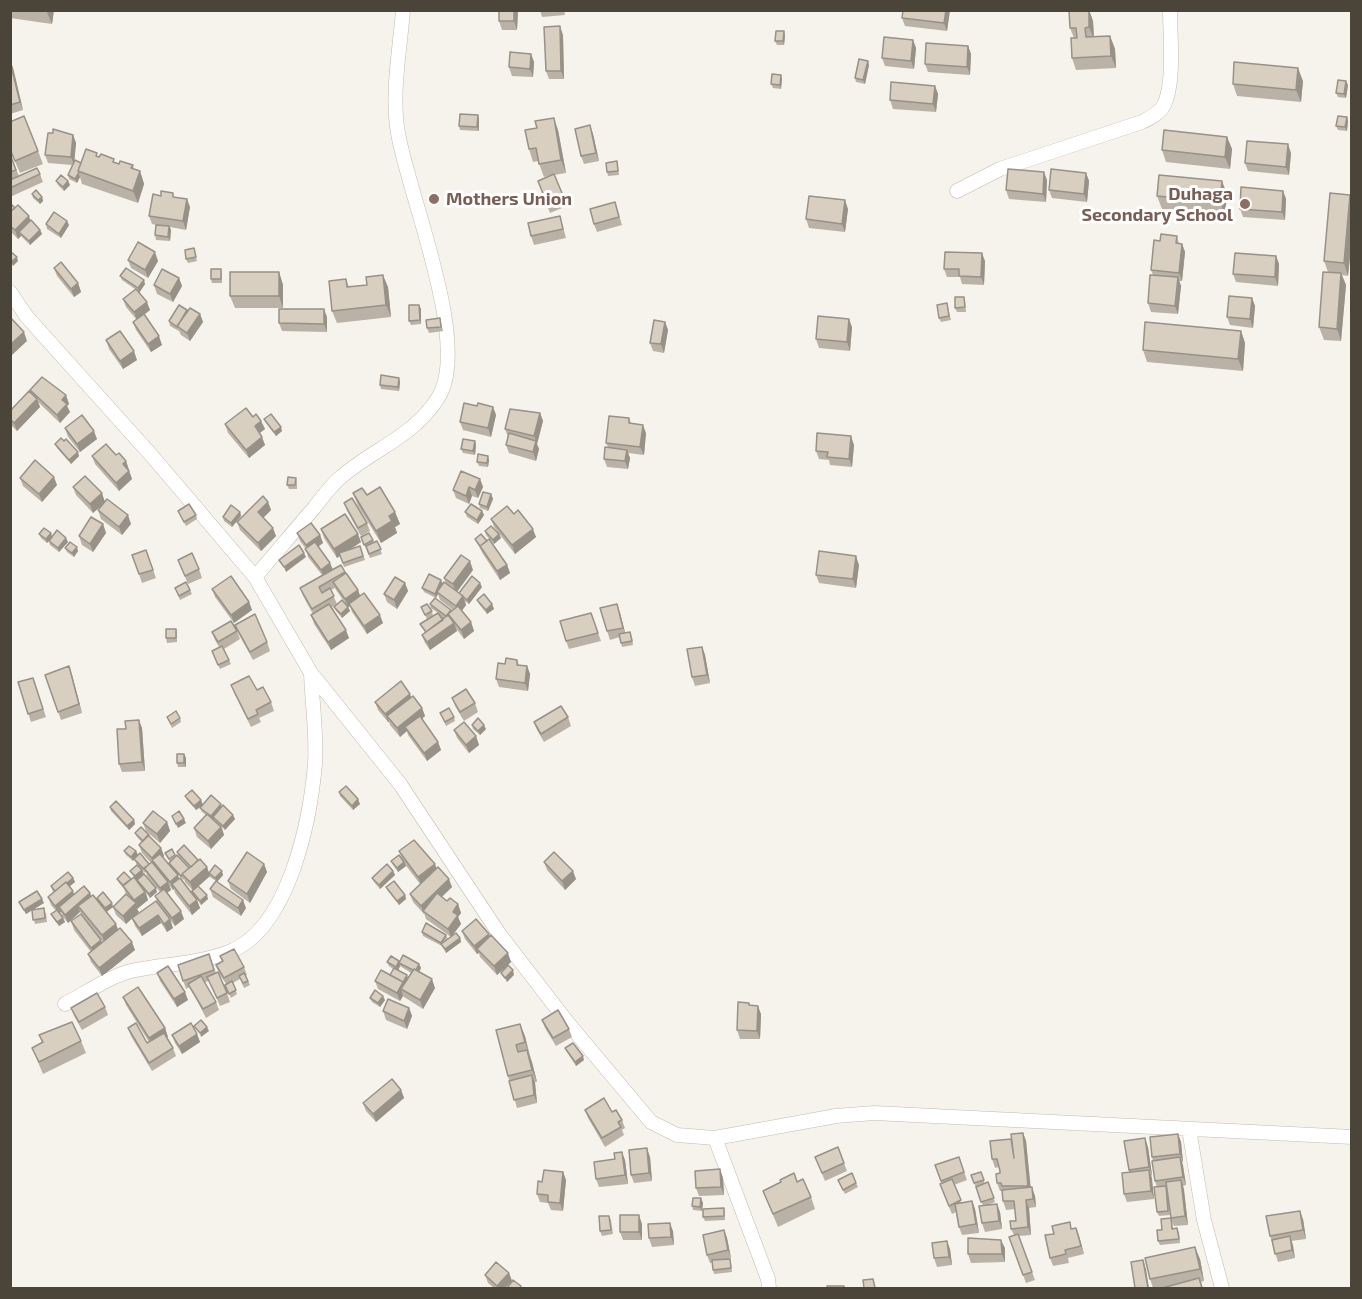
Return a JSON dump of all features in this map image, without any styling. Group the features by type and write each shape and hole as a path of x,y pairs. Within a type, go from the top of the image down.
{"street":[{"path":"255,577 340,477 422,422 440,395 448,375 449,353 437,283 396,121 403,10"},
{"path":"957,191 1000,169 1142,122 1155,115 1164,105 1169,80 1170,10"},
{"path":"10,292 27,317 152,456 255,577 311,673 400,784 500,935 568,1023 651,1122 677,1135 715,1138 836,1116 874,1113 1352,1137"},
{"path":"65,1004 129,972 214,957 231,951 253,938 275,910 290,881 301,843 315,763 311,673"},
{"path":"1189,1129 1204,1220 1222,1288"},
{"path":"715,1138 768,1279 769,1288"}],"building":[{"path":"499,10 514,10 514,21 499,21"},
{"path":"903,10 946,10 944,23 902,18"},
{"path":"1069,10 1089,10 1089,27 1085,28 1086,37 1110,36 1111,56 1072,58 1071,38 1077,38 1076,28 1070,28"},
{"path":"560,26 561,71 546,71 544,27"},
{"path":"776,31 784,31 783,41 775,41"},
{"path":"884,37 913,40 911,61 882,58"},
{"path":"926,43 968,46 967,67 925,64"},
{"path":"510,52 531,54 530,69 509,67"},
{"path":"859,59 868,61 863,80 855,78"},
{"path":"10,62 20,102 10,105"},
{"path":"1234,62 1298,68 1296,90 1233,84"},
{"path":"772,74 781,75 780,85 771,84"},
{"path":"1338,80 1346,81 1344,94 1336,93"},
{"path":"891,82 935,86 933,104 890,100"},
{"path":"460,114 478,115 477,127 459,126"},
{"path":"24,116 38,151 15,161 10,149 10,122"},
{"path":"1338,116 1347,117 1345,127 1336,126"},
{"path":"554,118 561,160 539,164 536,148 529,149 525,130 537,128 535,121"},
{"path":"590,125 596,153 581,156 575,129"},
{"path":"53,129 73,135 71,157 45,155 48,133 53,133"},
{"path":"1164,130 1227,137 1225,157 1162,150"},
{"path":"1247,141 1288,144 1286,167 1245,163"},
{"path":"86,149 97,153 96,156 99,157 101,154 114,159 113,162 119,164 120,161 133,165 131,168 140,171 133,191 78,171"},
{"path":"10,154 16,170 10,172"},
{"path":"75,160 81,163 75,179 68,175"},
{"path":"617,161 618,171 607,172 606,163"},
{"path":"37,168 40,174 10,188 10,180"},
{"path":"1008,169 1044,172 1043,194 1006,190"},
{"path":"1051,169 1086,173 1084,194 1049,190"},
{"path":"554,174 564,198 547,204 538,181"},
{"path":"61,175 68,181 63,187 56,181"},
{"path":"1159,175 1222,181 1220,202 1157,196"},
{"path":"1241,187 1283,191 1282,212 1240,209"},
{"path":"36,190 42,197 38,200 32,194"},
{"path":"161,191 173,193 173,197 187,199 183,221 149,216 153,194 161,196"},
{"path":"1330,193 1350,195 1344,263 1324,261"},
{"path":"809,196 845,200 842,224 806,219"},
{"path":"615,202 619,217 594,224 590,209"},
{"path":"18,205 29,216 15,230 10,226 10,212"},
{"path":"54,212 67,221 59,234 46,224"},
{"path":"560,216 563,229 531,236 528,223"},
{"path":"31,220 40,230 29,241 19,232"},
{"path":"156,225 169,226 168,237 155,235"},
{"path":"1161,234 1177,236 1176,243 1182,244 1179,273 1151,270 1154,240 1160,241"},
{"path":"138,242 155,252 145,270 128,260"},
{"path":"194,248 196,257 186,259 185,250"},
{"path":"10,251 17,257 11,262 10,261"},
{"path":"945,252 982,253 981,277 959,276 959,269 944,269"},
{"path":"1235,253 1276,256 1275,277 1233,274"},
{"path":"61,262 78,283 71,289 54,268"},
{"path":"126,268 144,280 138,288 120,276"},
{"path":"162,269 179,278 170,294 154,285"},
{"path":"211,269 221,269 221,279 211,279"},
{"path":"230,272 279,272 279,296 230,296"},
{"path":"1323,272 1341,273 1337,329 1319,327"},
{"path":"383,275 386,305 332,311 329,281 346,279 347,287 367,285 366,277"},
{"path":"1150,275 1178,277 1175,306 1148,303"},
{"path":"136,289 147,302 134,312 123,299"},
{"path":"1229,296 1252,298 1250,319 1227,317"},
{"path":"955,297 964,297 965,307 955,308"},
{"path":"947,303 949,316 939,318 937,305"},
{"path":"179,305 187,310 177,327 169,321"},
{"path":"409,305 419,305 420,320 409,321"},
{"path":"190,308 200,314 187,333 177,326"},
{"path":"279,309 324,309 324,324 279,323"},
{"path":"144,314 159,336 148,344 133,322"},
{"path":"818,316 849,319 847,342 816,339"},
{"path":"10,317 24,332 10,345"},
{"path":"440,318 441,327 427,328 426,320"},
{"path":"654,320 665,322 661,344 650,343"},
{"path":"1145,322 1241,331 1238,359 1143,350"},
{"path":"120,331 134,351 120,361 106,340"},
{"path":"381,375 399,378 398,387 380,385"},
{"path":"42,377 66,395 62,400 67,404 57,415 30,390"},
{"path":"29,391 37,399 14,423 10,419 10,411"},
{"path":"464,403 477,406 478,403 493,407 488,428 460,422"},
{"path":"246,408 253,417 256,414 261,421 255,426 262,437 246,450 225,424"},
{"path":"510,409 540,413 534,436 505,429"},
{"path":"271,414 281,427 274,432 264,419"},
{"path":"82,415 94,431 77,444 65,428"},
{"path":"609,416 629,418 629,423 643,425 640,447 606,443"},
{"path":"509,433 536,441 533,452 506,445"},
{"path":"817,433 851,436 849,459 827,457 828,452 816,451"},
{"path":"61,438 64,441 66,439 78,452 69,460 55,444"},
{"path":"463,439 475,441 473,451 461,449"},
{"path":"106,444 116,455 119,453 126,461 123,464 129,471 116,483 92,456"},
{"path":"605,447 627,450 625,461 604,459"},
{"path":"478,454 488,456 487,463 477,462"},
{"path":"35,460 54,477 39,494 20,478"},
{"path":"461,471 480,479 475,490 469,487 466,496 453,490"},
{"path":"85,476 102,493 90,504 73,487"},
{"path":"288,477 296,478 295,485 287,485"},
{"path":"380,487 395,512 389,516 392,521 376,531 353,493 362,488 367,495"},
{"path":"483,492 491,494 487,507 479,504"},
{"path":"263,496 268,502 258,512 273,528 258,543 237,522"},
{"path":"352,498 367,523 358,528 344,503"},
{"path":"107,499 128,515 119,527 98,510"},
{"path":"189,504 196,515 184,522 178,511"},
{"path":"471,504 482,511 477,520 465,512"},
{"path":"231,505 240,512 231,523 223,517"},
{"path":"507,506 514,514 518,510 533,529 512,545 491,519"},
{"path":"345,514 358,534 334,549 321,529"},
{"path":"91,517 103,524 90,544 79,536"},
{"path":"311,523 320,535 306,545 297,533"},
{"path":"491,526 499,534 493,540 485,531"},
{"path":"44,528 51,533 46,539 39,534"},
{"path":"57,530 66,538 58,548 49,541"},
{"path":"369,533 373,540 364,545 361,537"},
{"path":"481,534 487,541 480,546 475,539"},
{"path":"489,539 507,565 497,571 480,546"},
{"path":"377,541 381,549 369,554 366,546"},
{"path":"70,542 77,547 72,553 65,548"},
{"path":"315,542 330,563 321,570 305,549"},
{"path":"299,545 304,553 284,567 279,560"},
{"path":"360,546 363,556 343,563 339,553"},
{"path":"146,550 153,570 139,574 132,555"},
{"path":"819,551 856,556 853,579 816,575"},
{"path":"192,553 199,569 185,576 178,560"},
{"path":"461,555 470,561 453,584 444,578"},
{"path":"341,565 345,572 319,587 322,593 330,588 334,596 312,609 300,588"},
{"path":"346,573 358,590 345,599 333,582"},
{"path":"429,574 441,580 435,594 422,588"},
{"path":"231,576 249,602 231,615 212,589"},
{"path":"472,576 480,583 467,600 459,593"},
{"path":"395,577 405,583 394,600 384,594"},
{"path":"186,582 190,590 179,596 175,588"},
{"path":"444,582 463,596 456,606 437,592"},
{"path":"364,593 380,615 364,626 349,604"},
{"path":"484,594 492,604 486,610 477,600"},
{"path":"435,598 451,610 446,616 430,604"},
{"path":"342,600 348,607 341,614 334,607"},
{"path":"329,604 346,630 328,642 311,615"},
{"path":"427,604 432,611 425,615 421,607"},
{"path":"617,604 623,628 607,631 600,608"},
{"path":"458,606 471,622 461,630 448,614"},
{"path":"438,613 443,620 426,632 420,624"},
{"path":"591,613 598,633 566,641 560,621"},
{"path":"255,614 267,642 250,652 235,625"},
{"path":"448,615 454,623 427,642 422,635"},
{"path":"231,621 237,631 218,642 212,632"},
{"path":"166,629 176,629 176,638 166,638"},
{"path":"630,632 632,641 621,643 619,634"},
{"path":"222,646 229,660 218,665 212,651"},
{"path":"702,647 707,675 692,677 687,649"},
{"path":"506,658 517,660 517,665 527,666 525,683 496,679 498,663 505,664"},
{"path":"69,666 79,704 58,712 45,675"},
{"path":"249,676 257,690 263,687 271,702 256,710 258,714 248,719 231,685"},
{"path":"33,678 43,709 28,714 18,682"},
{"path":"401,681 410,694 385,714 375,702"},
{"path":"466,689 475,703 460,712 452,698"},
{"path":"413,696 422,708 397,728 387,716"},
{"path":"561,706 568,717 541,734 534,722"},
{"path":"449,708 454,717 445,722 440,713"},
{"path":"176,711 180,718 171,724 167,717"},
{"path":"420,716 438,742 424,753 405,727"},
{"path":"478,718 484,725 478,731 472,725"},
{"path":"139,720 142,762 119,764 117,729 126,729 125,721"},
{"path":"464,722 476,736 466,745 454,730"},
{"path":"177,754 184,754 184,763 177,763"},
{"path":"346,786 358,799 352,806 339,792"},
{"path":"192,790 201,800 194,806 185,796"},
{"path":"211,795 221,804 211,816 200,808"},
{"path":"116,801 134,820 127,826 110,807"},
{"path":"223,805 233,815 223,826 213,817"},
{"path":"153,811 167,822 157,834 143,823"},
{"path":"179,811 184,819 176,824 172,816"},
{"path":"207,814 221,827 208,841 194,828"},
{"path":"141,827 149,835 143,841 135,833"},
{"path":"148,835 161,848 152,858 139,845"},
{"path":"414,840 435,864 418,877 399,851"},
{"path":"184,845 198,860 191,867 177,852"},
{"path":"129,846 136,851 131,857 124,851"},
{"path":"172,849 175,855 169,859 165,853"},
{"path":"247,852 264,864 247,894 228,881"},
{"path":"554,852 573,871 562,881 544,862"},
{"path":"140,853 149,864 144,869 134,859"},
{"path":"160,854 178,875 170,882 152,860"},
{"path":"177,855 189,868 181,876 169,863"},
{"path":"399,855 404,862 397,868 391,861"},
{"path":"200,859 207,867 190,882 182,874"},
{"path":"152,862 168,882 160,888 144,868"},
{"path":"387,864 393,871 379,885 372,878"},
{"path":"137,865 142,870 135,876 130,871"},
{"path":"215,865 222,871 215,878 209,873"},
{"path":"438,867 449,879 421,906 410,894"},
{"path":"68,872 73,878 55,891 51,886"},
{"path":"124,872 131,879 123,885 117,879"},
{"path":"144,874 156,888 149,894 137,880"},
{"path":"134,877 145,892 134,900 123,886"},
{"path":"180,878 197,900 189,906 172,884"},
{"path":"216,881 243,900 238,908 210,889"},
{"path":"394,881 405,895 397,901 386,887"},
{"path":"66,882 73,891 55,906 48,897"},
{"path":"84,886 90,893 65,915 59,907"},
{"path":"198,886 207,895 200,901 192,891"},
{"path":"164,889 181,911 172,918 155,896"},
{"path":"37,891 42,899 24,910 19,902"},
{"path":"103,892 112,903 105,908 97,898"},
{"path":"437,893 447,901 450,898 458,904 453,912 458,915 448,929 423,911"},
{"path":"126,894 136,903 123,916 113,907"},
{"path":"93,895 116,924 102,935 78,906"},
{"path":"156,901 170,919 164,924 158,915 139,928 132,918"},
{"path":"44,908 45,918 33,920 32,910"},
{"path":"57,910 63,918 57,922 51,914"},
{"path":"81,914 101,940 91,948 71,921"},
{"path":"476,919 489,934 474,946 462,931"},
{"path":"426,923 446,935 441,943 422,932"},
{"path":"120,928 132,942 99,968 88,954"},
{"path":"456,933 460,938 445,949 441,944"},
{"path":"491,935 508,953 494,966 477,949"},
{"path":"234,949 244,967 224,978 216,965 223,961 220,956"},
{"path":"209,954 214,970 183,981 178,965"},
{"path":"403,955 419,964 416,970 399,963"},
{"path":"391,956 399,961 396,967 387,962"},
{"path":"508,965 513,970 505,978 501,973"},
{"path":"168,966 185,992 174,999 157,973"},
{"path":"394,968 407,975 403,982 390,975"},
{"path":"414,969 432,979 420,1000 401,989"},
{"path":"381,970 403,982 397,993 375,981"},
{"path":"218,972 227,993 217,998 207,977"},
{"path":"244,973 248,981 243,983 239,976"},
{"path":"201,976 216,1002 203,1009 188,984"},
{"path":"232,981 236,990 229,994 225,985"},
{"path":"138,987 165,1028 149,1038 123,997"},
{"path":"375,990 383,996 378,1003 370,998"},
{"path":"97,993 105,1007 79,1022 71,1008"},
{"path":"388,999 409,1008 404,1021 383,1011"},
{"path":"738,1002 758,1006 757,1031 737,1030"},
{"path":"558,1010 569,1029 553,1038 542,1020"},
{"path":"201,1020 207,1027 200,1033 194,1026"},
{"path":"72,1022 81,1041 39,1062 32,1048 43,1042 39,1035"},
{"path":"136,1023 147,1043 164,1033 173,1048 149,1063 128,1028"},
{"path":"191,1023 197,1034 179,1046 172,1035"},
{"path":"520,1024 525,1042 516,1045 518,1052 527,1050 532,1070 508,1076 496,1030"},
{"path":"573,1043 583,1056 575,1062 565,1048"},
{"path":"532,1075 534,1095 514,1100 509,1081"},
{"path":"392,1079 401,1090 373,1114 363,1103"},
{"path":"604,1098 612,1112 616,1110 622,1120 618,1122 621,1127 602,1138 585,1110"},
{"path":"1023,1133 1028,1186 1002,1186 1001,1183 997,1183 996,1174 1000,1171 997,1159 992,1159 990,1141 1011,1139 1014,1158 1011,1134"},
{"path":"1178,1134 1180,1154 1152,1157 1150,1137"},
{"path":"1145,1138 1149,1167 1129,1170 1124,1141"},
{"path":"838,1147 844,1163 822,1173 815,1157"},
{"path":"647,1148 649,1173 631,1175 629,1150"},
{"path":"622,1152 625,1175 596,1179 594,1162 615,1159 614,1153"},
{"path":"959,1157 964,1172 941,1181 935,1165"},
{"path":"1180,1157 1183,1177 1155,1181 1152,1161"},
{"path":"720,1169 721,1187 696,1188 695,1171"},
{"path":"544,1170 563,1172 560,1203 548,1202 548,1195 537,1194 538,1181 542,1182"},
{"path":"1149,1170 1151,1191 1124,1194 1122,1173"},
{"path":"981,1172 984,1180 974,1183 971,1175"},
{"path":"794,1173 797,1182 803,1179 811,1197 773,1214 763,1191"},
{"path":"852,1173 856,1183 843,1190 838,1180"},
{"path":"952,1179 961,1200 949,1206 940,1184"},
{"path":"1181,1180 1185,1216 1171,1218 1166,1182"},
{"path":"988,1182 994,1198 981,1202 976,1187"},
{"path":"1166,1186 1168,1211 1157,1212 1154,1187"},
{"path":"1032,1187 1033,1199 1026,1200 1028,1227 1011,1229 1010,1221 1016,1221 1014,1201 1003,1201 1002,1190"},
{"path":"693,1198 701,1198 700,1207 692,1206"},
{"path":"972,1201 976,1224 959,1227 955,1204"},
{"path":"997,1204 999,1221 982,1223 979,1206"},
{"path":"724,1208 724,1216 703,1217 703,1209"},
{"path":"1300,1211 1303,1230 1270,1236 1266,1216"},
{"path":"620,1215 639,1215 639,1232 620,1232"},
{"path":"599,1216 609,1216 611,1230 600,1231"},
{"path":"1171,1218 1172,1229 1177,1228 1179,1239 1158,1241 1157,1230 1162,1230 1161,1219"},
{"path":"1070,1222 1071,1229 1076,1228 1081,1246 1065,1250 1066,1254 1050,1258 1045,1235 1054,1234 1052,1226"},
{"path":"670,1223 671,1237 649,1238 648,1224"},
{"path":"724,1230 728,1250 707,1255 703,1235"},
{"path":"1018,1234 1032,1272 1023,1275 1009,1237"},
{"path":"1290,1236 1292,1250 1275,1254 1272,1240"},
{"path":"968,1238 1001,1240 1002,1254 968,1254"},
{"path":"947,1241 949,1257 934,1258 932,1243"},
{"path":"1195,1247 1200,1269 1150,1279 1145,1258"},
{"path":"730,1259 731,1268 713,1270 712,1260"},
{"path":"1143,1260 1148,1288 1135,1288 1131,1262"},
{"path":"496,1262 509,1273 497,1286 485,1275"},
{"path":"1199,1278 1202,1288 1162,1288"},
{"path":"873,1279 875,1288 864,1288 863,1280"},
{"path":"513,1280 521,1286 520,1288 507,1288"},
{"path":"827,1286 844,1286 844,1288 827,1288"}],"place":[{"name":"Mothers Union","path":"434,199"},
{"name":"Duhaga Secondary School","path":"1245,204"}]}
